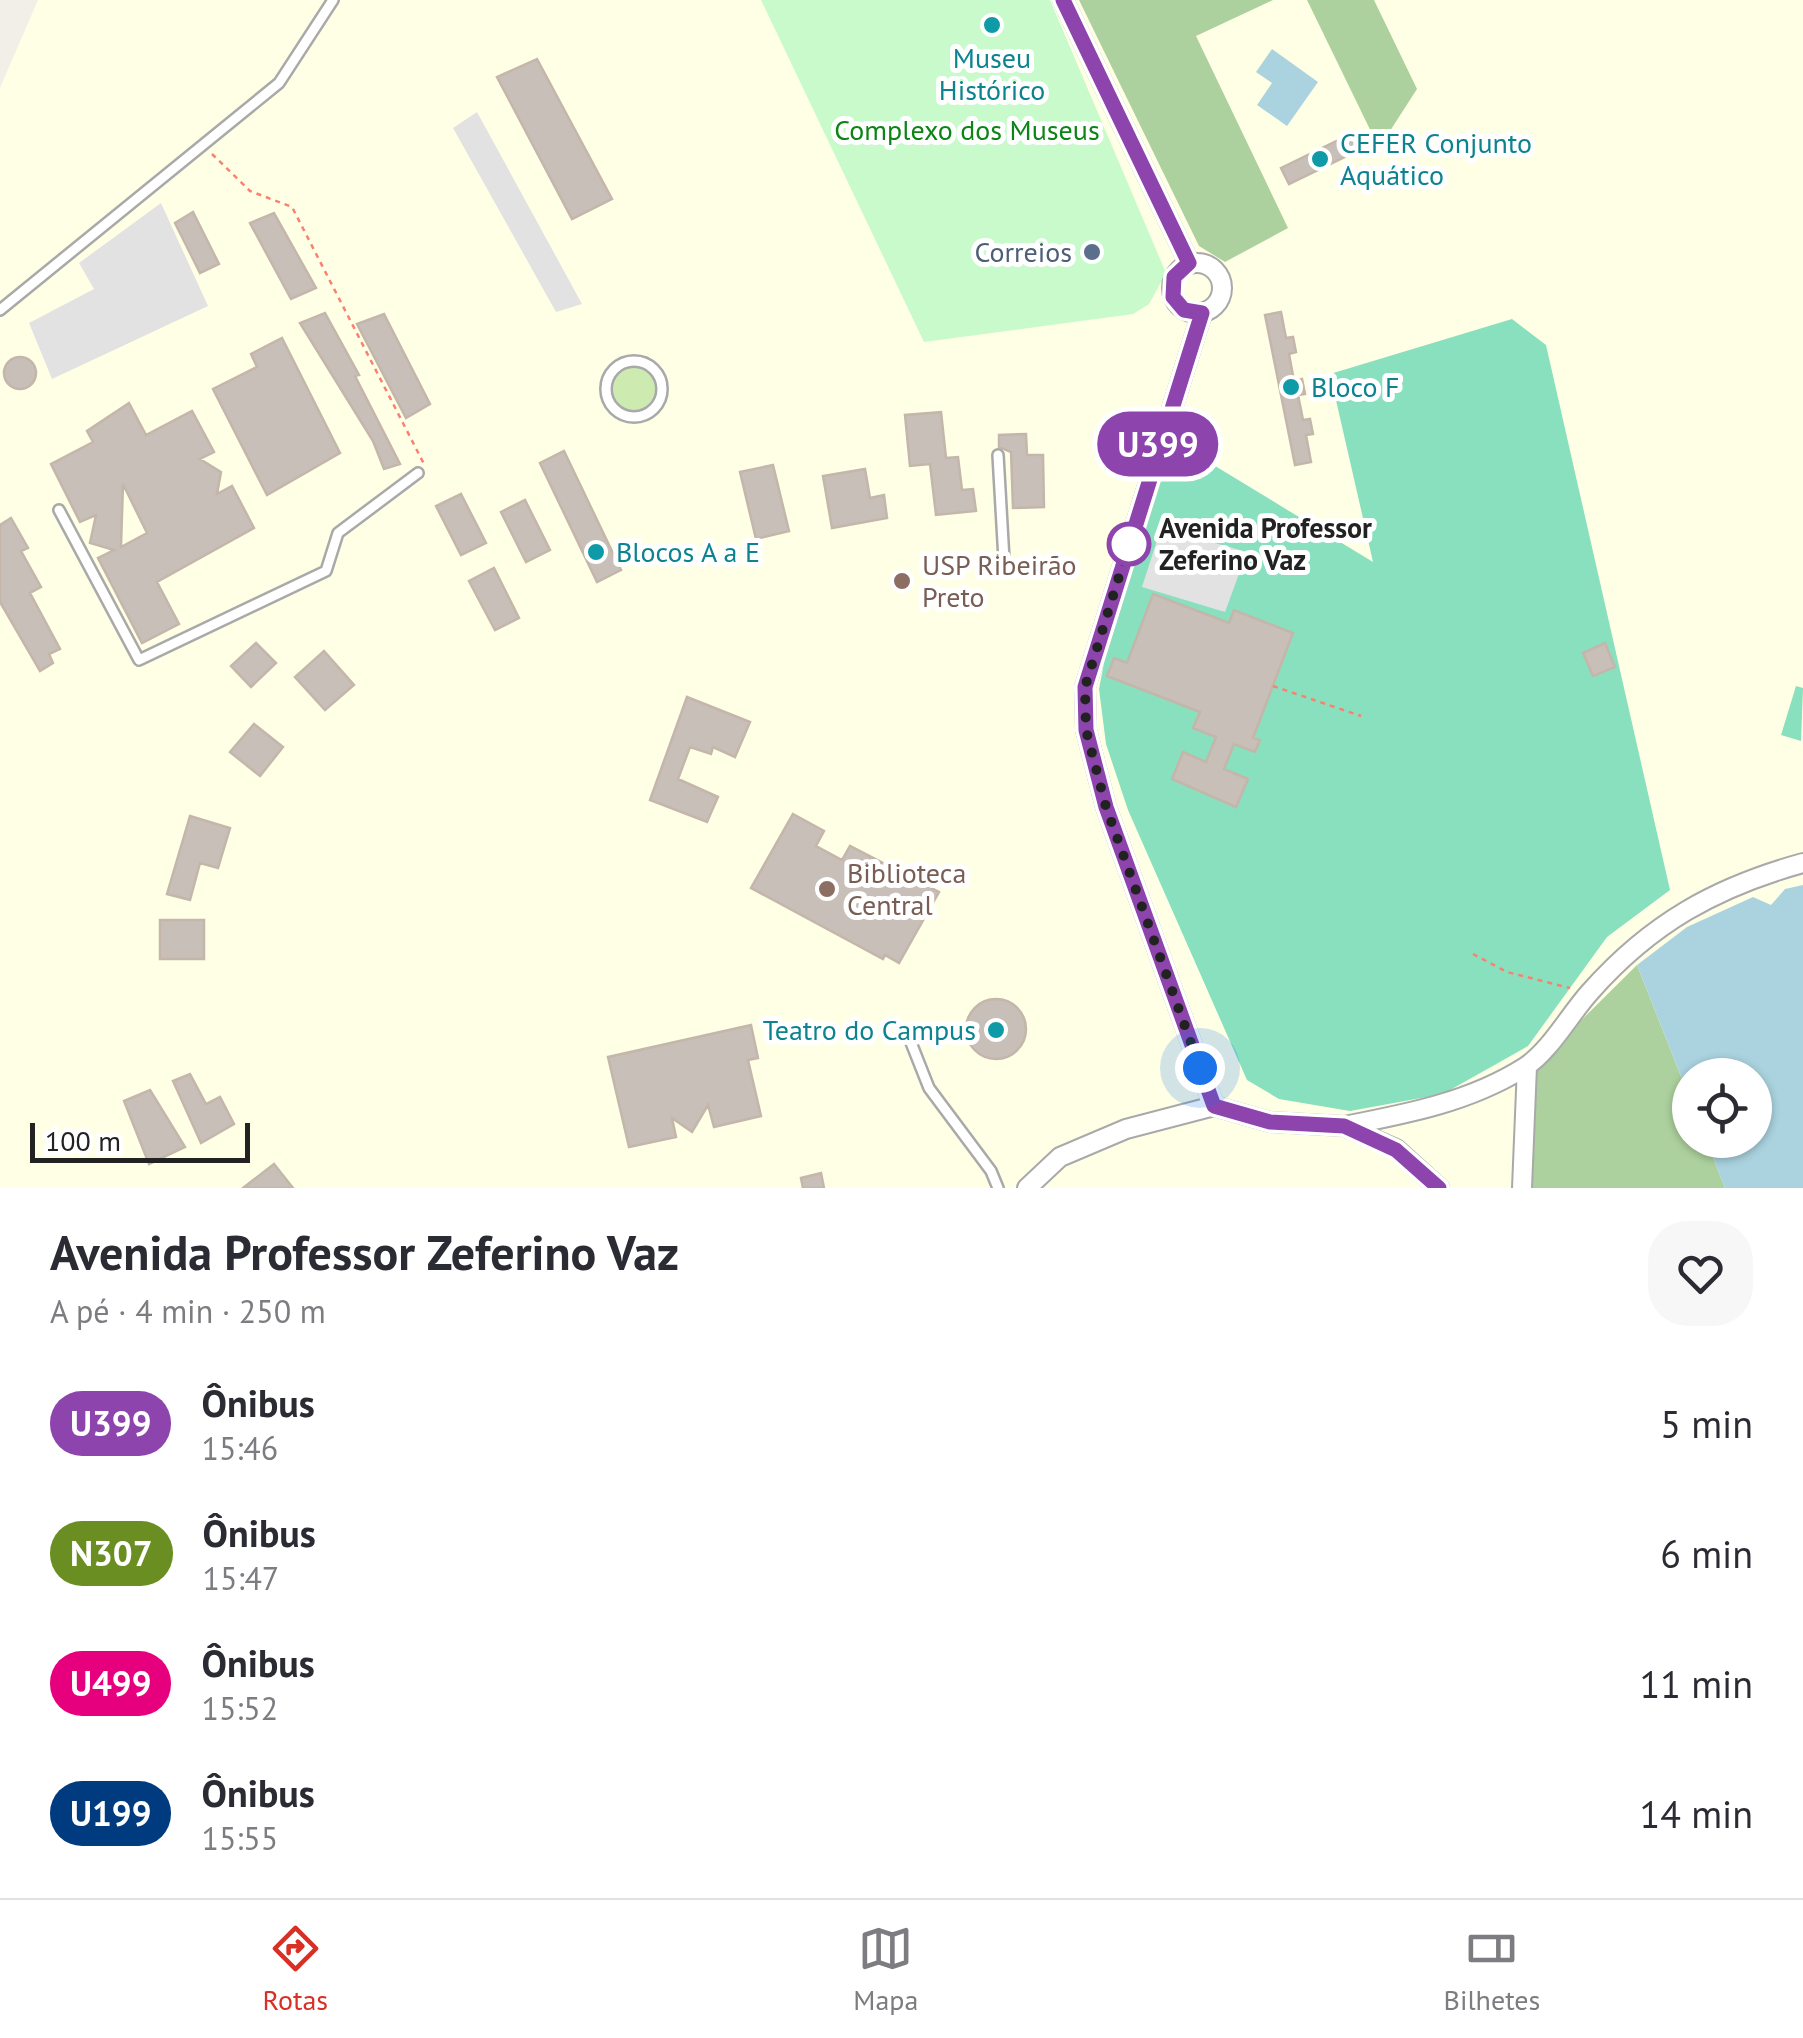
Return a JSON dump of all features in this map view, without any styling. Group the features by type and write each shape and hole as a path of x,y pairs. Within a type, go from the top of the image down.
{"street":[{"path":"1064,0 1189,263"},
{"path":"1189,263 1207,264 1222,284 1216,306 1202,313 1184,310 1173,297 1174,277 1189,263"},
{"path":"1202,313 1085,687 1086,730 1106,807 1214,1106"},
{"path":"1027,1188 1060,1157 1126,1129 1214,1106 1270,1122 1344,1126 1434,1108 1527,1066 1618,962 1678,914 1740,880 1803,864"},
{"path":"1522,1188 1527,1066"},
{"path":"1344,1126 1396,1150 1440,1188"}],"lane":[{"path":"0,310 279,83 333,0"},
{"path":"640,362 660,378 659,403 644,416 620,413 608,399 607,382 623,363 640,362"},
{"path":"998,455 1004,560"},
{"path":"59,510 139,660 326,571 338,533 422,472"},
{"path":"908,1034 929,1088 990,1170 998,1188"}],"path":[{"path":"202,145 250,191 292,206 422,472"},
{"path":"1273,686 1361,716"},
{"path":"1473,954 1507,972 1592,990"}],"shaded area":[{"name":"USP Ribeirão Preto","path":"38,0 1803,0 1803,1188 0,1188 0,88"},
{"path":"477,112 582,304 556,312 453,128"},
{"path":"161,203 208,306 52,379 29,323 94,289 79,263"},
{"path":"1161,528 1247,552 1225,612 1142,587"}],"green space":[{"name":"Complexo dos Museus","path":"761,0 1050,0 1166,273 1149,304 1133,314 924,342"},
{"path":"1079,0 1273,0 1196,36 1288,228 1225,262 1199,246"},
{"path":"1307,0 1374,0 1417,89 1379,148"},
{"path":"1512,319 1546,345 1670,890 1607,937 1528,1046 1443,1094 1350,1111 1279,1099 1247,1080 1128,810 1106,744 1099,689 1107,647 1174,441 1373,562 1330,374"},
{"path":"625,366 645,366 659,380 659,400 645,414 625,414 611,400 611,380"},
{"path":"1796,686 1803,688 1801,741 1781,735"},
{"path":"1637,965 1674,1058 1672,1158 1713,1158 1725,1188 1531,1188 1535,1066"}],"water":[{"path":"1272,49 1318,82 1287,126 1257,105 1272,83 1256,72"},
{"path":"1803,885 1803,1188 1725,1188 1713,1158 1772,1158 1772,1058 1674,1058 1637,965 1687,927 1753,897 1771,905 1785,889"}],"building":[{"path":"537,59 612,199 572,219 497,77"},
{"name":"CEFER Conjunto Aquático","path":"1353,133 1359,150 1289,184 1281,168"},
{"path":"193,212 219,264 200,273 175,223"},
{"path":"274,213 316,288 291,299 250,223"},
{"name":"Bloco F","path":"1281,312 1286,338 1293,337 1296,352 1289,354 1294,381 1302,379 1305,394 1298,395 1303,420 1310,419 1313,434 1306,435 1311,462 1295,465 1265,315"},
{"path":"325,313 400,464 384,469 373,441 300,323"},
{"path":"384,314 430,404 406,418 357,324"},
{"path":"282,338 340,453 267,495 213,389 257,367 251,354"},
{"path":"20,357 31,362 36,373 31,384 20,389 9,384 4,373 9,362"},
{"path":"129,403 146,435 192,411 214,452 200,459 221,472 217,494 232,486 254,528 157,582 179,624 142,643 98,558 114,550 90,543 96,515 80,522 51,464 93,442 87,431","holes":["123,484 147,533 121,547"]},
{"path":"941,412 946,458 958,457 962,490 973,489 976,511 936,515 930,464 910,466 905,415"},
{"path":"1026,434 1027,455 1043,455 1044,507 1013,508 1011,452 999,447 999,435"},
{"path":"564,451 621,570 597,582 540,463"},
{"path":"773,465 789,531 756,539 740,472"},
{"path":"865,469 870,498 884,495 887,518 832,528 823,476"},
{"path":"461,494 486,543 461,555 436,506"},
{"name":"Blocos A a E","path":"525,500 550,550 526,562 501,512"},
{"path":"11,518 28,548 21,551 41,587 30,593 60,649 49,654 53,663 40,671 0,602 0,525"},
{"path":"494,568 519,618 495,630 469,581"},
{"path":"1153,594 1229,623 1234,610 1293,633 1253,738 1260,740 1255,752 1234,744 1224,769 1248,779 1236,807 1172,779 1183,752 1206,762 1216,737 1193,728 1200,712 1107,676 1114,658 1127,663"},
{"path":"256,643 276,663 251,687 231,666"},
{"path":"1605,643 1615,667 1593,676 1583,653"},
{"path":"324,651 354,685 325,710 295,677"},
{"path":"687,697 750,722 735,757 713,747 711,754 690,747 678,779 718,797 707,822 650,800"},
{"path":"254,724 283,747 260,776 230,752"},
{"name":"Biblioteca Central","path":"793,814 824,831 816,846 842,860 850,846 939,892 899,963 885,955 883,959 751,888"},
{"path":"190,816 230,828 218,868 200,863 190,900 167,894"},
{"path":"160,920 204,920 204,959 160,959"},
{"name":"Teatro do Campus","path":"996,999 1017,1008 1026,1029 1017,1050 996,1059 975,1050 966,1029 975,1008"},
{"path":"751,1025 758,1058 748,1060 761,1116 714,1127 708,1105 692,1132 672,1118 676,1137 629,1147 608,1057"},
{"path":"190,1074 206,1104 220,1097 234,1124 201,1143 173,1081"},
{"path":"150,1090 185,1147 149,1164 124,1101"},
{"path":"274,1164 293,1188 243,1188"},
{"path":"821,1173 824,1188 803,1188 801,1178"}],"bus line":[{"name":"U399","path":"1063,0 1170,215 1189,263 1174,277 1173,297 1184,310 1202,313 1085,687 1086,730 1106,807 1214,1106 1270,1122 1344,1126 1396,1150 1439,1188"}],"place":[{"name":"Museu Histórico","path":"992,25"},
{"name":"CEFER Conjunto Aquático","path":"1320,159"},
{"name":"Correios","path":"1092,252"},
{"name":"Bloco F","path":"1291,387"},
{"name":"Avenida Professor Zeferino Vaz","path":"1129,544"},
{"name":"Blocos A a E","path":"596,552"},
{"name":"USP Ribeirão Preto","path":"902,581"},
{"name":"Biblioteca Central","path":"827,889"},
{"name":"Teatro do Campus","path":"996,1030"}],"route":[{"path":"1129,544 1085,687 1086,730 1106,807 1200,1068"}]}
